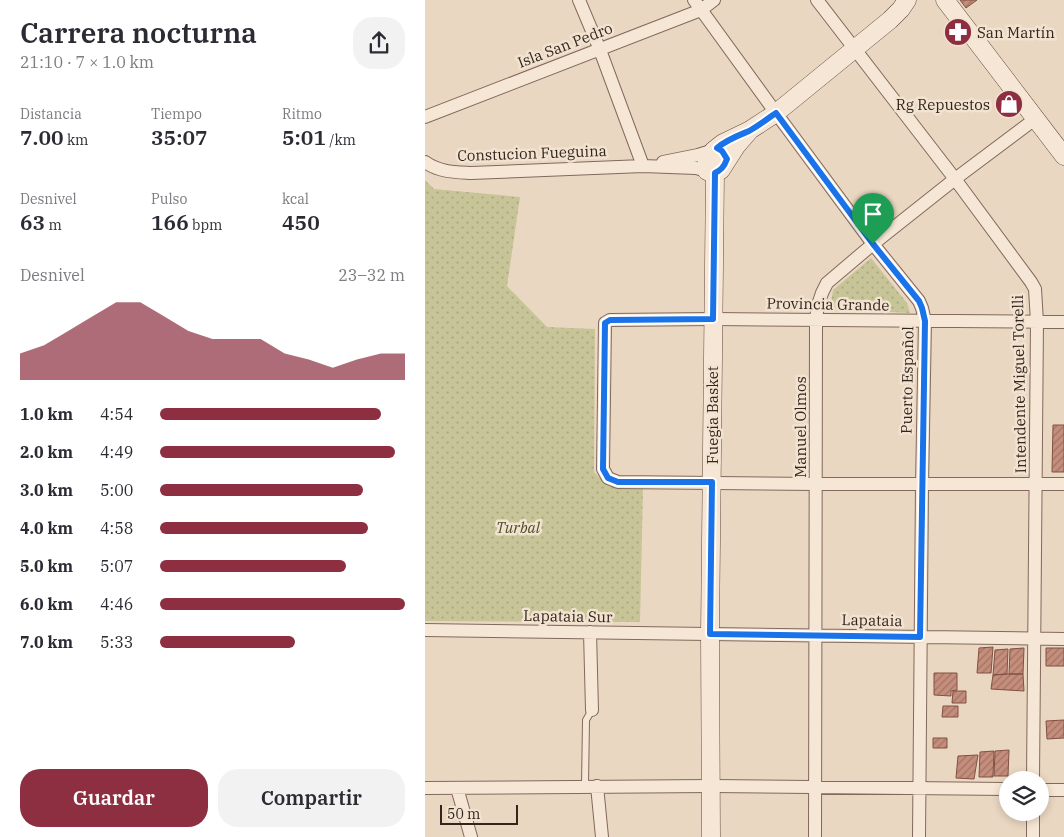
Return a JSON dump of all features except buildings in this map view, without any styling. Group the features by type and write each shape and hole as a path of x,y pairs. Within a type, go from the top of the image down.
{"main road":[{"path":"719,152 723,143 750,130 776,113 890,20 907,0"},
{"path":"945,0 1064,156"},
{"name":"Fuegia Basket","path":"711,837 710,634 713,319 711,172 706,165 708,160 719,152"}],"street":[{"path":"579,0 600,50 643,166"},
{"name":"Isla San Pedro","path":"425,117 600,50 698,5 714,0"},
{"name":"Intendente Miguel Torelli","path":"817,0 955,179 1035,289 1037,322 1037,484 1033,771"},
{"name":"Puerto Español","path":"698,5 873,244 919,301 922,308 925,321 919,837"},
{"name":"Manuel Olmos","path":"815,837 816,319 818,305 827,283 955,179 1035,119"},
{"path":"643,166 719,152"},
{"name":"Constucion Fueguina","path":"425,162 439,170 471,173 643,166"},
{"path":"643,166 696,168 711,172"},
{"name":"Provincia Grande","path":"712,482 618,482 608,478 603,469 605,323 610,320 713,319 1064,322"},
{"path":"712,482 1064,484"},
{"name":"Lapataia Sur","path":"425,630 710,634"},
{"path":"590,632 592,710"},
{"name":"Lapataia","path":"710,634 1064,639"},
{"path":"591,786 602,837"},
{"path":"425,788 711,786 999,789"},
{"path":"457,788 471,837"},
{"path":"1049,790 1064,790"},
{"path":"1033,821 1033,837"}],"lane":[{"path":"591,786 586,720 592,710"}],"green space":[{"name":"Turbal","path":"425,180 434,189 520,197 507,286 547,327 595,329 594,472 608,486 643,488 640,622 425,621"},
{"path":"871,258 907,303 910,313 830,309 833,290"}],"place":[{"name":"San Martín","path":"958,32"},
{"name":"Rg Repuestos","path":"1009,104"}],"route":[{"path":"776,113 873,244 919,301 925,321 920,637 710,634 712,482 618,482 608,478 603,469 605,323 610,320 713,319 715,173 721,170 727,159 725,154 717,148 776,113"}]}
